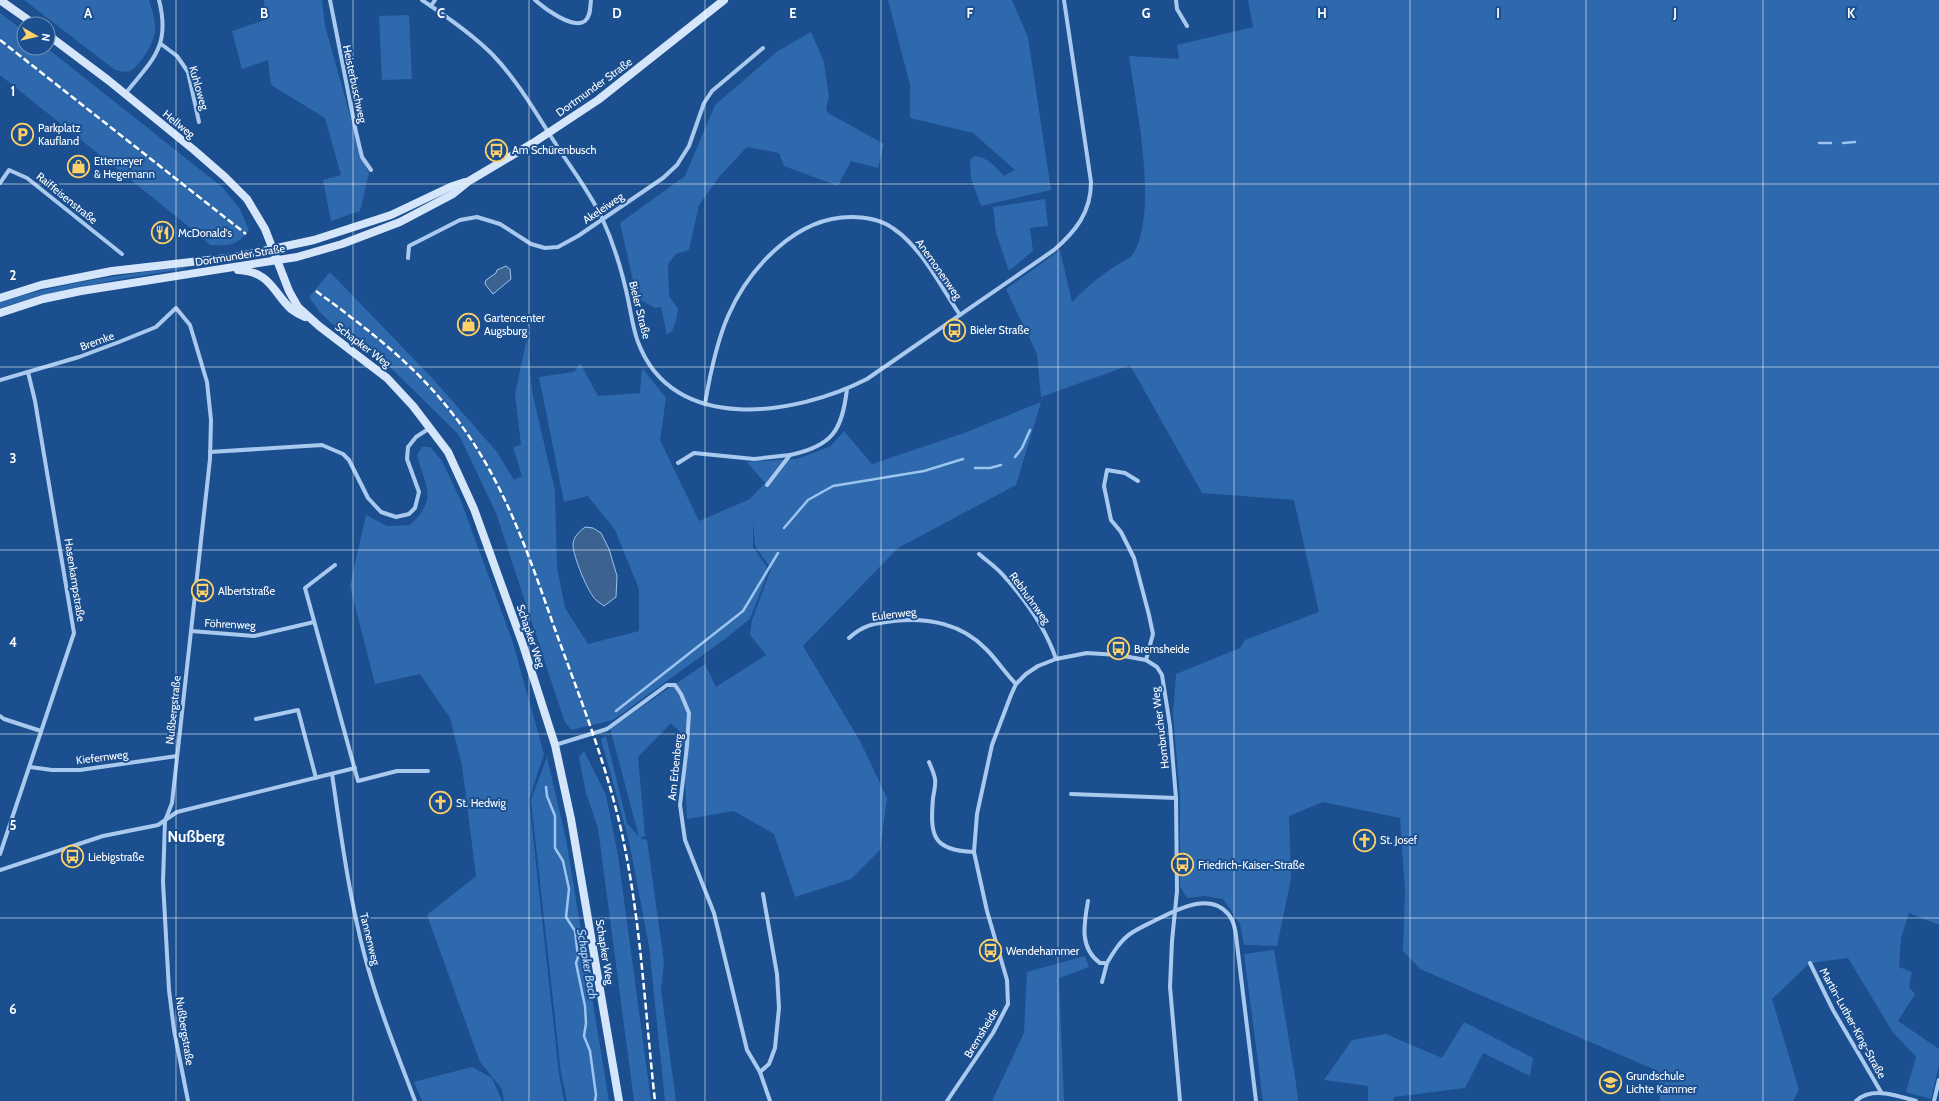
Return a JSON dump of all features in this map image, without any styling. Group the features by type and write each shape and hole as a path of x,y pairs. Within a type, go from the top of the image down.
{"street":[{"path":"0,0 23,16"},
{"path":"125,94 148,65 161,44 163,25 159,0"},
{"name":"Heisterbuschweg","path":"330,0 362,157 371,170"},
{"path":"422,0 469,34 493,55 549,133"},
{"path":"431,6 435,0"},
{"path":"535,0 548,12 579,23 586,20 590,14 591,0"},
{"name":"Dortmunder Straße","path":"0,313 43,299 81,291 278,261 318,252 400,222 453,194 469,181 549,133 598,100 724,0"},
{"name":"Bieler Straße","path":"549,133 590,194 602,220 621,267 638,341 652,370 668,385 682,394 704,404 742,410 804,404 847,389 887,366 1054,250 1079,226 1091,193 1090,170 1064,0"},
{"path":"1176,0 1177,9 1187,26"},
{"name":"Hellweg","path":"56,41 125,94 225,177 247,199 265,229 274,250"},
{"name":"Kuhloweg","path":"161,44 178,56 188,72 199,122"},
{"name":"Akeleiweg","path":"408,258 409,246 469,218 478,217 495,222 510,229 531,244 545,248 558,247 578,236 664,178 677,165 689,146 704,103 712,91 763,48"},
{"name":"Raiffeisenstraße","path":"0,183 9,170 27,178 122,254"},
{"name":"Dortmunder Straße","path":"0,298 41,285 112,271 235,257 274,250 364,225 414,206 450,187 469,181"},
{"name":"Anemonenweg","path":"704,404 721,334 740,294 753,274 767,259 782,245 814,224 840,217 859,217 876,220 893,228 913,244 960,315"},
{"name":"Schapker Weg","path":"274,250 289,291 295,301 319,326 387,378 430,428 448,452 474,509 523,645 555,745 571,819 618,1101"},
{"path":"225,269 245,270 260,275 273,285 292,309 319,326"},
{"name":"Bremke","path":"0,380 79,357 156,327 176,308 187,322"},
{"name":"Nußbergstraße","path":"187,322 199,352 207,382 211,420 210,452 172,803 165,821 163,882 169,990 174,1030 188,1101"},
{"name":"Hasenkampstraße","path":"0,854 74,633 36,408 28,372"},
{"path":"678,463 694,453 754,459 790,455 822,443 836,432 844,408 847,389"},
{"path":"210,452 322,445 343,454 349,460 368,498 381,512 396,517 409,514 415,508 419,492 407,459 408,447 416,437 430,428"},
{"path":"767,485 790,455"},
{"path":"1138,481 1125,473 1106,470 1104,486 1111,520 1121,532 1134,558 1148,610 1153,634 1146,660"},
{"name":"Rebhuhnweg","path":"979,554 1002,574 1029,610 1054,650 1056,659"},
{"path":"335,565 305,588 358,781 397,771 428,771"},
{"name":"Eulenweg","path":"849,638 860,628 884,622 925,620 941,623 956,628 986,648 1016,684"},
{"name":"Föhrenweg","path":"191,631 254,636 314,622"},
{"name":"Bremsheide","path":"947,1101 994,1033 1008,1004 1007,980 989,917 974,852 977,814 992,746 1016,684 1038,666 1056,659 1087,653 1118,655 1146,660"},
{"name":"Hombrucher Weg","path":"1146,660 1156,667 1162,675 1170,726 1176,798 1177,891 1174,911 1170,987 1180,1101"},
{"name":"Am Erbenberg","path":"555,745 607,729 667,685 675,685 681,694 689,713 687,746 680,804 684,835 692,861 706,890 714,912 747,1050 760,1072 770,1101"},
{"path":"256,719 298,710 316,778"},
{"path":"0,716 4,719 41,731"},
{"name":"Kiefernweg","path":"30,767 52,770 80,770 177,756"},
{"path":"929,762 935,780 931,822 934,834 941,843 956,851 974,852"},
{"path":"0,870 103,836 150,827 165,821 177,812 355,768"},
{"name":"Tannenweg","path":"332,774 352,898 365,958 386,1026 415,1101"},
{"path":"1071,794 1176,798"},
{"path":"760,1072 769,1064 775,1048 779,1008 777,974 763,894"},
{"path":"1088,901 1084,922 1087,949 1093,958 1100,964 1107,962"},
{"path":"1102,982 1107,962 1118,946 1130,934 1190,904 1212,904 1224,910 1232,920 1237,944 1256,1101"},
{"name":"Martin-Luther-King-Straße","path":"1810,963 1833,1010 1882,1092"},
{"path":"1934,1101 1939,1080"},
{"name":"Martin-Luther-King-Straße","path":"1856,1101 1860,1098 1882,1092 1916,1101"}],"shaded area":[{"path":"24,0 149,0 155,25 155,33 147,52 139,63 130,71 122,72 115,70 56,25 56,16 45,16"},
{"path":"264,0 322,0 325,26 362,158 369,173 360,211 331,221 323,180 341,175 325,118 271,85 268,60 242,69 232,31 265,20"},
{"path":"888,0 1012,0 1028,37 1051,190 981,206 971,179 970,161 974,156 987,160 1004,176 1015,170 973,133 910,118 910,85"},
{"path":"1248,0 1939,0 1939,925 1909,913 1901,938 1899,967 1912,972 1909,987 1915,994 1898,1021 1939,1049 1939,1065 1931,1099 1906,1092 1916,1057 1892,1031 1848,958 1810,963 1772,999 1799,1090 1793,1101 1660,1101 1658,1071 1420,969 1403,951 1405,891 1400,818 1323,802 1289,816 1291,879 1277,946 1244,945 1240,924 1223,899 1203,896 1187,898 1180,886 1180,796 1173,714 1176,674 1240,648 1245,640 1319,612 1294,500 1202,493 1130,365 1041,397 1037,354 1006,289 1060,250 1072,302 1088,286 1133,254 1141,235 1145,186 1140,129 1129,56 1179,59 1177,45 1253,27"},
{"path":"0,13 16,25 16,56 56,55 222,187 240,209 249,230 240,239 232,244 210,245 0,75"},
{"path":"409,15 412,79 382,80 379,16"},
{"path":"811,32 824,62 829,97 826,108 828,113 884,144 878,168 851,161 838,186 784,166 779,153 747,147 719,177 699,205 689,250 676,254 668,264 669,296 678,309 676,321 672,331 667,335 661,307 655,308 637,298 620,223 685,176 715,105 778,51"},
{"path":"1045,199 1048,226 1030,228 1033,251 1009,271 996,233 993,207"},
{"path":"506,266 510,269 511,279 493,294 485,284 486,280 496,273 497,270"},
{"path":"185,267 185,269 115,280 45,295 0,308 0,302 69,284 115,276"},
{"path":"330,272 433,379 497,452 514,480 522,476 513,447 521,445 515,394 527,338 532,391 555,491 557,567 565,608 588,644 639,631 639,589 615,530 588,496 564,502 539,377 574,372 580,363 598,396 640,393 642,368 666,398 660,440 699,521 750,499 765,483 747,462 797,459 831,446 844,431 872,464 964,433 1041,402 1016,485 898,548 803,646 860,741 887,798 880,850 851,879 795,897 774,834 734,811 687,819 683,735 671,723 638,757 645,836 640,838 647,840 664,962 661,990 676,1101 665,1101 649,946 629,841 601,739 606,736 627,823 639,837 610,728 705,664 716,687 766,655 750,635 752,620 771,569 755,546 753,522 753,547 769,570 750,619 725,639 613,720 571,730 564,720 496,513 459,435 392,369 331,323 319,311 309,297"},
{"path":"422,447 430,447 442,461 461,501 513,643 544,754 529,800 559,1074 564,1101 504,1101 502,1089 480,1062 427,915 476,876 462,766 450,718 420,674 375,684 350,586 366,515 387,526 410,525 419,516 424,507 427,499 426,484 417,455"},
{"path":"585,527 593,528 601,533 609,549 617,576 616,597 604,606 596,600 589,590 578,565 574,550 573,545 575,537"},
{"path":"584,751 606,795 618,855 651,1101 634,1101 598,828 586,793 579,757"},
{"path":"547,757 566,839 609,1101 567,1101 561,1073 531,800"},
{"path":"1274,950 1298,1101 1263,1101 1244,954"},
{"path":"1085,956 1089,967 1059,978 1064,1101 992,1101 1024,1033 1027,972"},
{"path":"1464,1022 1533,1058 1530,1076 1483,1053 1465,1088 1394,1097 1393,1101 1368,1101 1368,1086 1324,1080 1352,1040 1386,1034 1442,1058"},
{"path":"472,1067 492,1078 502,1101 422,1101 414,1082"}],"waterway":[{"path":"1843,143 1855,142"},
{"path":"1819,143 1831,143"},
{"path":"1015,457 1022,448 1030,430"},
{"path":"784,528 808,500 833,486 924,471 963,459"},
{"path":"975,468 990,468 1001,465"},
{"path":"616,711 743,611 778,553"},
{"name":"Schapker Bach","path":"546,787 547,796 555,816 555,848 563,861 569,889 566,917 575,931 578,957 576,963 585,1006 586,1023 584,1036 590,1051 596,1095 595,1101"}],"railway":[{"path":"0,40 246,234"},
{"path":"316,291 353,318 422,378 452,413 485,461 511,512 581,700 608,780 622,834 634,900 655,1101"}],"place":[{"name":"Parkplatz Kaufland","path":"23,134"},
{"name":"Am Schürenbusch","path":"496,150"},
{"name":"Ettemeyer & Hegemann","path":"79,167"},
{"name":"McDonald's","path":"163,233"},
{"name":"Gartencenter Augsburg","path":"469,324"},
{"name":"Bieler Straße","path":"955,330"},
{"name":"Albertstraße","path":"202,591"},
{"name":"Bremsheide","path":"1119,649"},
{"name":"St. Hedwig","path":"440,803"},
{"name":"St. Josef","path":"1364,840"},
{"name":"Liebigstraße","path":"73,857"},
{"name":"Friedrich-Kaiser-Straße","path":"1182,865"},
{"name":"Wendehammer","path":"990,951"},
{"name":"Grundschule Lichte Kammer","path":"1611,1082"}],"district":[{"name":"Nußberg","path":"196,837"}]}
